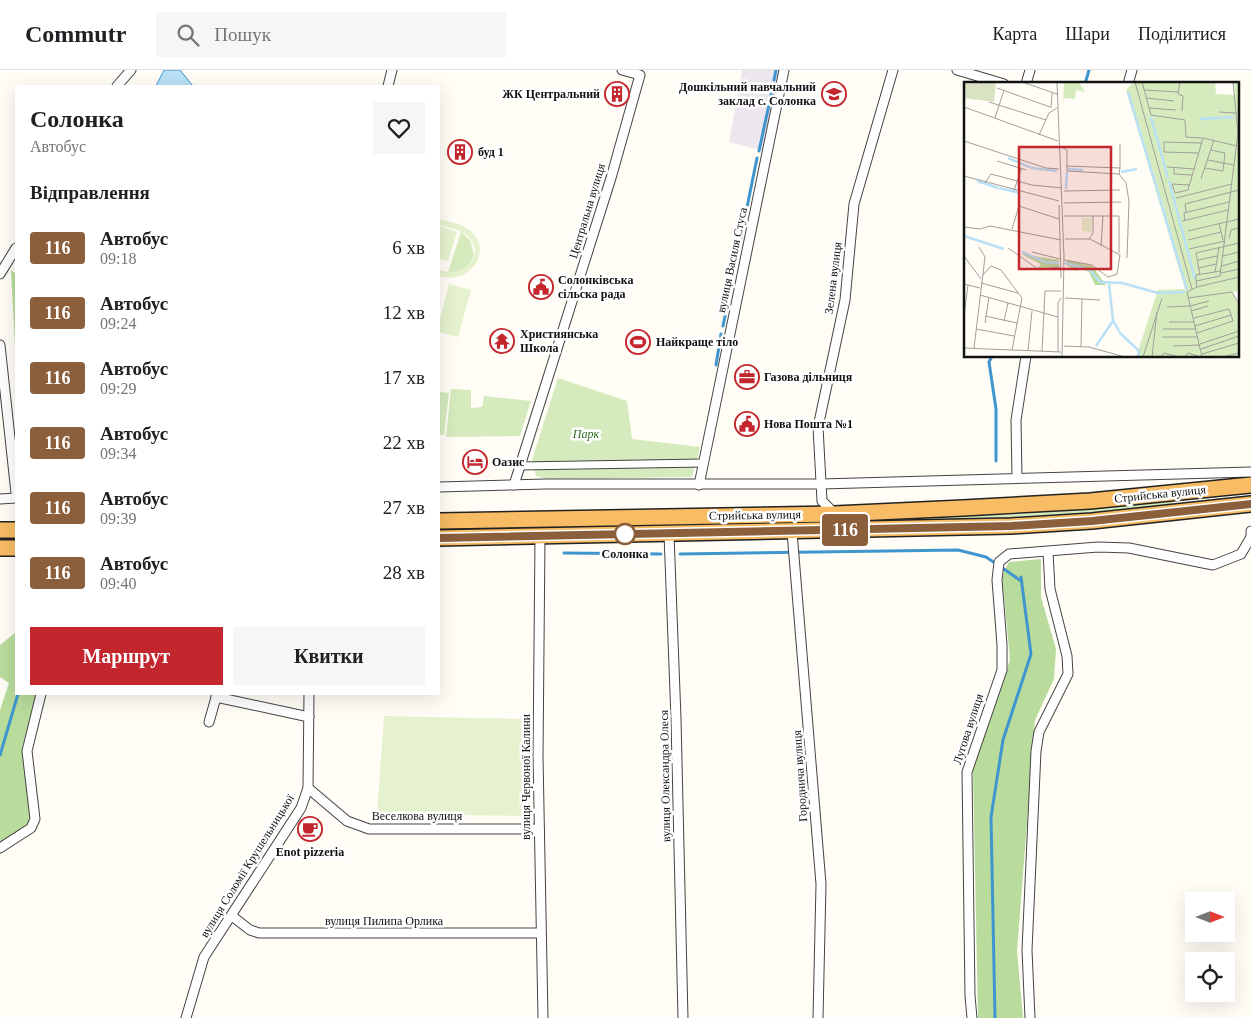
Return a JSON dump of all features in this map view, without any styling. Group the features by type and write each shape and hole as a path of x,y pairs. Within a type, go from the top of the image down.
{"highway":[{"name":"Стрийська вулиця","path":"440,521 834,514 1090,501 1251,485"},
{"name":"Стрийська вулиця","path":"440,538 1011,526 1251,508"},
{"path":"0,530 15,530"},
{"path":"0,548 15,548"}],"street":[{"path":"119,85 131,70"},
{"path":"388,85 392,70"},
{"name":"Центральна вулиця","path":"514,485 611,178 640,75 622,70"},
{"name":"вулиця Василя Стуса","path":"699,485 784,70"},
{"name":"Зелена вулиця","path":"834,514 824,504 821,488 818,427 844,300 854,204 893,70"},
{"path":"957,70 997,82"},
{"path":"0,274 15,250"},
{"path":"0,345 15,484"},
{"path":"1017,478 1016,420 1026,358"},
{"path":"520,466 703,463"},
{"path":"440,487 699,485 821,488 1017,478 1251,472"},
{"path":"802,514 815,506 821,488"},
{"path":"0,499 15,498"},
{"name":"Лугова вулиця","path":"972,1018 970,996 967,772 1002,670 1002,645 996,580 999,562 1008,554 1098,547 1129,548 1213,565 1241,554 1251,531"},
{"name":"Городнича вулиця","path":"792,532 800,609 821,884 818,1018"},
{"name":"вулиця Олександра Олеся","path":"669,534 676,719 682,1018"},
{"name":"вулиця Червоної Калини","path":"540,536 539,829 543,1018"},
{"path":"1030,1018 1027,950 1036,751 1039,732 1068,674 1067,656 1050,589 1048,552"},
{"path":"0,848 31,828 35,819 27,751 41,695"},
{"path":"210,722 216,695 309,717"},
{"name":"вулиця Соломії Крушельницької","path":"186,1018 204,957 301,808 308,788 309,695"},
{"name":"Веселкова вулиця","path":"308,788 347,821 369,829 539,829"},
{"name":"вулиця Пилипа Орлика","path":"232,916 250,930 259,933 541,933"}],"shaded area":[{"path":"742,70 780,70 763,151 729,142"}],"green space":[{"path":"440,219 465,227 476,237 480,246 476,264 461,276 450,278 440,276 440,270 458,271 466,267 474,255 475,248 472,241 456,229 440,225"},
{"path":"440,226 457,232 448,261 440,258"},
{"path":"461,232 470,240 474,254 465,269 448,273"},
{"path":"11,270 15,273 15,346"},
{"path":"449,284 471,290 458,337 440,332 440,319"},
{"name":"Парк","path":"558,378 627,401 632,439 700,447 692,477 547,479 536,476 532,460"},
{"path":"451,389 471,390 471,408 482,407 484,396 531,401 520,436 446,437"},
{"path":"440,392 449,393 444,435 440,435"},
{"path":"1173,501 1174,507 1011,520 568,529 568,525 1011,515"},
{"path":"562,525 562,529 440,531 440,528"},
{"path":"1041,559 1041,597 1056,649 1054,679 1035,720 1017,951 1023,1018 978,1018 973,769 1010,660 1002,575 1009,562"},
{"path":"15,633 15,695 38,695 22,747 32,806 28,825 0,844 0,710 9,683 0,677 0,645"},
{"path":"384,716 523,719 521,816 377,814"}],"water":[{"path":"164,70 180,70 192,85 156,85"}],"waterway":[{"path":"774,80 776,70"},
{"path":"1086,82 1089,70"},
{"path":"759,151 773,86"},
{"path":"723,326 757,158"},
{"path":"716,365 721,334"},
{"path":"991,358 989,362 996,409 996,461"},
{"path":"680,554 958,550 986,557 995,563"},
{"path":"564,553 661,554"},
{"path":"1001,567 1021,581"},
{"path":"995,1018 991,817 1003,740 1031,654 1021,577"},
{"path":"0,755 18,695"}],"bus line":[{"name":"116","path":"440,538 1011,526 1092,521 1251,504"}],"place":[{"name":"ЖК Центральний","path":"617,94"},
{"name":"Дошкільний навчальний заклад с. Солонка","path":"834,94"},
{"name":"буд 1","path":"460,152"},
{"name":"Солонківська сільска рада","path":"541,287"},
{"name":"Християнська Школа","path":"502,341"},
{"name":"Найкраще тіло","path":"638,342"},
{"name":"Газова дільниця","path":"747,377"},
{"name":"Нова Пошта №1","path":"747,424"},
{"name":"Оазис","path":"475,462"},
{"name":"Солонка","path":"625,534"},
{"name":"Enot pizzeria","path":"310,829"}]}
